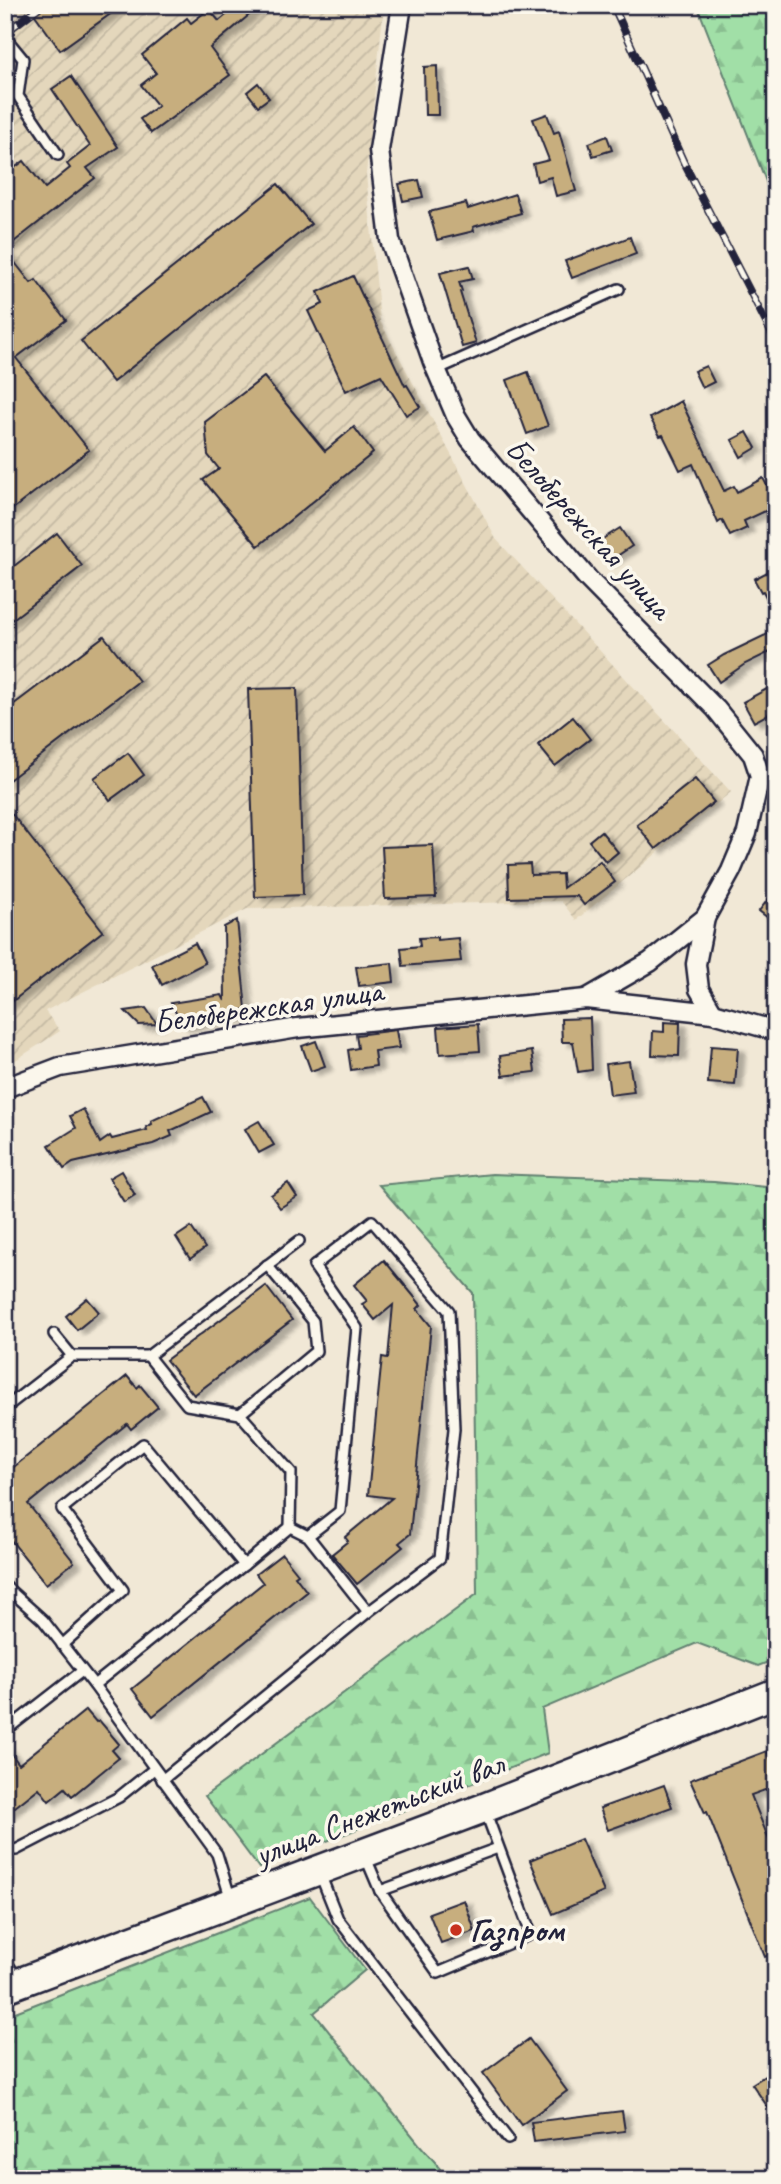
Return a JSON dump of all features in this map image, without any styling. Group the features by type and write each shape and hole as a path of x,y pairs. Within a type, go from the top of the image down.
{"main road":[{"name":"улица Снежетьский вал","path":"10,1977 232,1902 775,1695"}],"street":[{"name":"Белобережская улица","path":"402,5 379,150 390,240 436,370 456,416 470,439 588,579 716,709 753,755 760,776 747,833 731,871 705,918 650,962 586,999"},
{"path":"705,918 696,964 699,989 713,1013"},
{"name":"Белобережская улица","path":"5,1088 60,1068 299,1028 586,999 713,1013 776,1031"}],"lane":[{"path":"5,37 23,58 18,96 58,155"},
{"path":"436,370 619,289"},
{"path":"760,776 776,788"},
{"path":"162,1780 368,1612 440,1558 454,1429 449,1311 372,1222 314,1266 357,1328 340,1511 308,1536"},
{"path":"5,1408 72,1356 148,1356 299,1241"},
{"path":"240,1414 316,1351 313,1321 267,1265"},
{"path":"54,1334 72,1356"},
{"path":"94,1685 290,1527 291,1472 240,1414 187,1405 148,1356"},
{"path":"62,1645 123,1590 62,1509 143,1444 244,1565"},
{"path":"290,1527 308,1536 368,1612"},
{"path":"5,1586 43,1620 94,1685 217,1854 232,1902"},
{"path":"5,1731 82,1671"},
{"path":"5,1849 16,1850 119,1797 154,1769"},
{"path":"364,1853 380,1891 438,1973 531,1934 484,1808"},
{"path":"380,1891 498,1848"},
{"path":"317,1870 338,1919 508,2138"}],"shaded area":[{"path":"5,5 384,5 366,174 380,321 496,539 731,792 576,920 561,901 247,909 45,1011 60,1031 5,1067"}],"green space":[{"path":"697,5 776,5 776,207"},
{"path":"492,1174 714,1182 776,1188 776,1659 758,1666 697,1643 542,1709 548,1753 259,1868 205,1796 477,1594 473,1293 379,1185"},
{"path":"310,1897 365,1970 314,2013 450,2179 5,2179 5,2016"}],"building":[{"path":"28,5 123,5 60,50"},
{"path":"238,5 261,5 210,48 230,75 151,133 140,119 158,106 141,85 156,73 142,55 187,18 191,23 209,9 219,21"},
{"path":"437,66 438,115 425,115 424,67"},
{"path":"71,76 118,147 87,168 95,178 5,249 5,159 13,169 24,161 45,188 70,168 67,164 90,146 52,89"},
{"path":"258,83 269,98 258,106 247,92"},
{"path":"547,114 554,133 559,131 576,191 556,196 551,177 537,181 533,164 549,160 533,119"},
{"path":"607,136 612,150 593,156 589,143"},
{"path":"419,180 423,197 403,201 399,184"},
{"path":"278,184 311,224 113,382 81,341"},
{"path":"515,194 521,213 473,227 474,231 437,240 429,212 466,203 468,209"},
{"path":"630,237 636,254 572,278 565,261"},
{"path":"5,250 31,283 36,280 66,320 16,358 89,450 5,515"},
{"path":"469,266 473,279 459,282 476,343 462,347 440,273"},
{"path":"353,276 405,386 407,385 420,407 406,415 381,375 346,391 308,311 323,304 318,292"},
{"path":"706,366 714,382 702,388 694,371"},
{"path":"528,372 548,426 527,434 507,380"},
{"path":"264,377 325,451 354,427 373,453 258,546 203,480 219,469 208,455 205,422"},
{"path":"681,401 724,491 734,486 737,492 763,478 776,502 776,506 744,521 747,528 730,536 722,520 718,523 693,464 680,470 663,435 660,436 650,418"},
{"path":"747,432 756,448 741,457 732,440"},
{"path":"620,528 632,546 608,562 596,543"},
{"path":"57,533 82,566 5,625 5,573"},
{"path":"771,570 776,579 776,617 754,579"},
{"path":"776,630 776,649 745,664 719,682 708,665"},
{"path":"104,636 139,681 5,783 5,711"},
{"path":"776,684 776,710 754,722 743,702"},
{"path":"297,688 303,895 255,897 248,689"},
{"path":"573,717 590,739 555,766 538,745"},
{"path":"128,753 144,775 110,800 94,778"},
{"path":"695,779 714,802 656,849 637,825"},
{"path":"5,805 103,931 5,1007"},
{"path":"601,831 618,852 606,862 589,841"},
{"path":"433,845 436,897 385,899 382,847"},
{"path":"600,861 615,882 584,905 577,896 509,898 508,865 530,864 531,875 562,874 563,888"},
{"path":"776,889 776,924 759,911"},
{"path":"237,920 246,1009 242,1010 241,1017 183,1027 171,1003 222,995 225,1001 224,927"},
{"path":"437,937 437,940 458,938 461,961 403,966 401,948 420,946 419,938"},
{"path":"195,943 205,963 162,985 152,965"},
{"path":"392,963 394,982 359,986 356,967"},
{"path":"146,1008 157,1024 139,1025 125,1011"},
{"path":"590,1018 592,1070 578,1072 573,1042 562,1042 561,1019"},
{"path":"664,1022 680,1023 679,1056 652,1055 653,1031 664,1032"},
{"path":"478,1024 480,1051 440,1054 438,1027"},
{"path":"396,1030 399,1048 374,1051 376,1066 351,1070 348,1050 358,1048 356,1035"},
{"path":"316,1041 325,1066 311,1071 302,1046"},
{"path":"711,1046 738,1048 735,1085 708,1083"},
{"path":"532,1051 535,1072 503,1076 500,1056"},
{"path":"629,1061 634,1092 610,1095 606,1064"},
{"path":"203,1097 211,1112 170,1131 172,1136 153,1144 73,1163 64,1169 49,1145 76,1128 70,1116 83,1109 100,1143 110,1136 112,1139 147,1130 146,1127 152,1124 151,1121"},
{"path":"259,1121 274,1145 259,1153 245,1129"},
{"path":"121,1171 135,1195 124,1202 109,1178"},
{"path":"288,1183 297,1197 280,1208 271,1195"},
{"path":"191,1227 205,1248 190,1259 176,1237"},
{"path":"384,1260 421,1305 417,1309 431,1326 410,1534 399,1543 403,1547 357,1584 332,1554 348,1541 345,1537 392,1498 368,1495 382,1357 388,1358 393,1305 375,1320 362,1304 367,1301 354,1285"},
{"path":"266,1286 292,1320 194,1395 166,1360"},
{"path":"87,1298 99,1312 77,1330 66,1316"},
{"path":"127,1376 137,1388 140,1385 158,1407 131,1429 127,1424 28,1504 74,1562 46,1584 5,1533 5,1474"},
{"path":"282,1554 298,1574 295,1576 307,1592 153,1716 132,1689 263,1583 256,1574"},
{"path":"86,1710 96,1722 99,1720 119,1744 112,1750 119,1758 72,1796 65,1788 49,1801 39,1788 5,1815 5,1746 19,1764"},
{"path":"767,1751 776,1775 776,1786 751,1795 776,1857 776,1952 765,1957 707,1812 705,1813 690,1780"},
{"path":"664,1785 672,1807 608,1830 600,1808"},
{"path":"581,1839 604,1892 553,1914 530,1860"},
{"path":"464,1900 475,1931 441,1943 429,1913"},
{"path":"529,2039 567,2091 521,2125 483,2073"},
{"path":"776,2069 776,2119 752,2084"},
{"path":"622,2111 625,2131 534,2142 531,2122"}],"railway":[{"path":"5,33 42,5"},
{"path":"613,5 684,163 776,342"}],"place":[{"name":"Газпром","path":"456,1930"}]}
